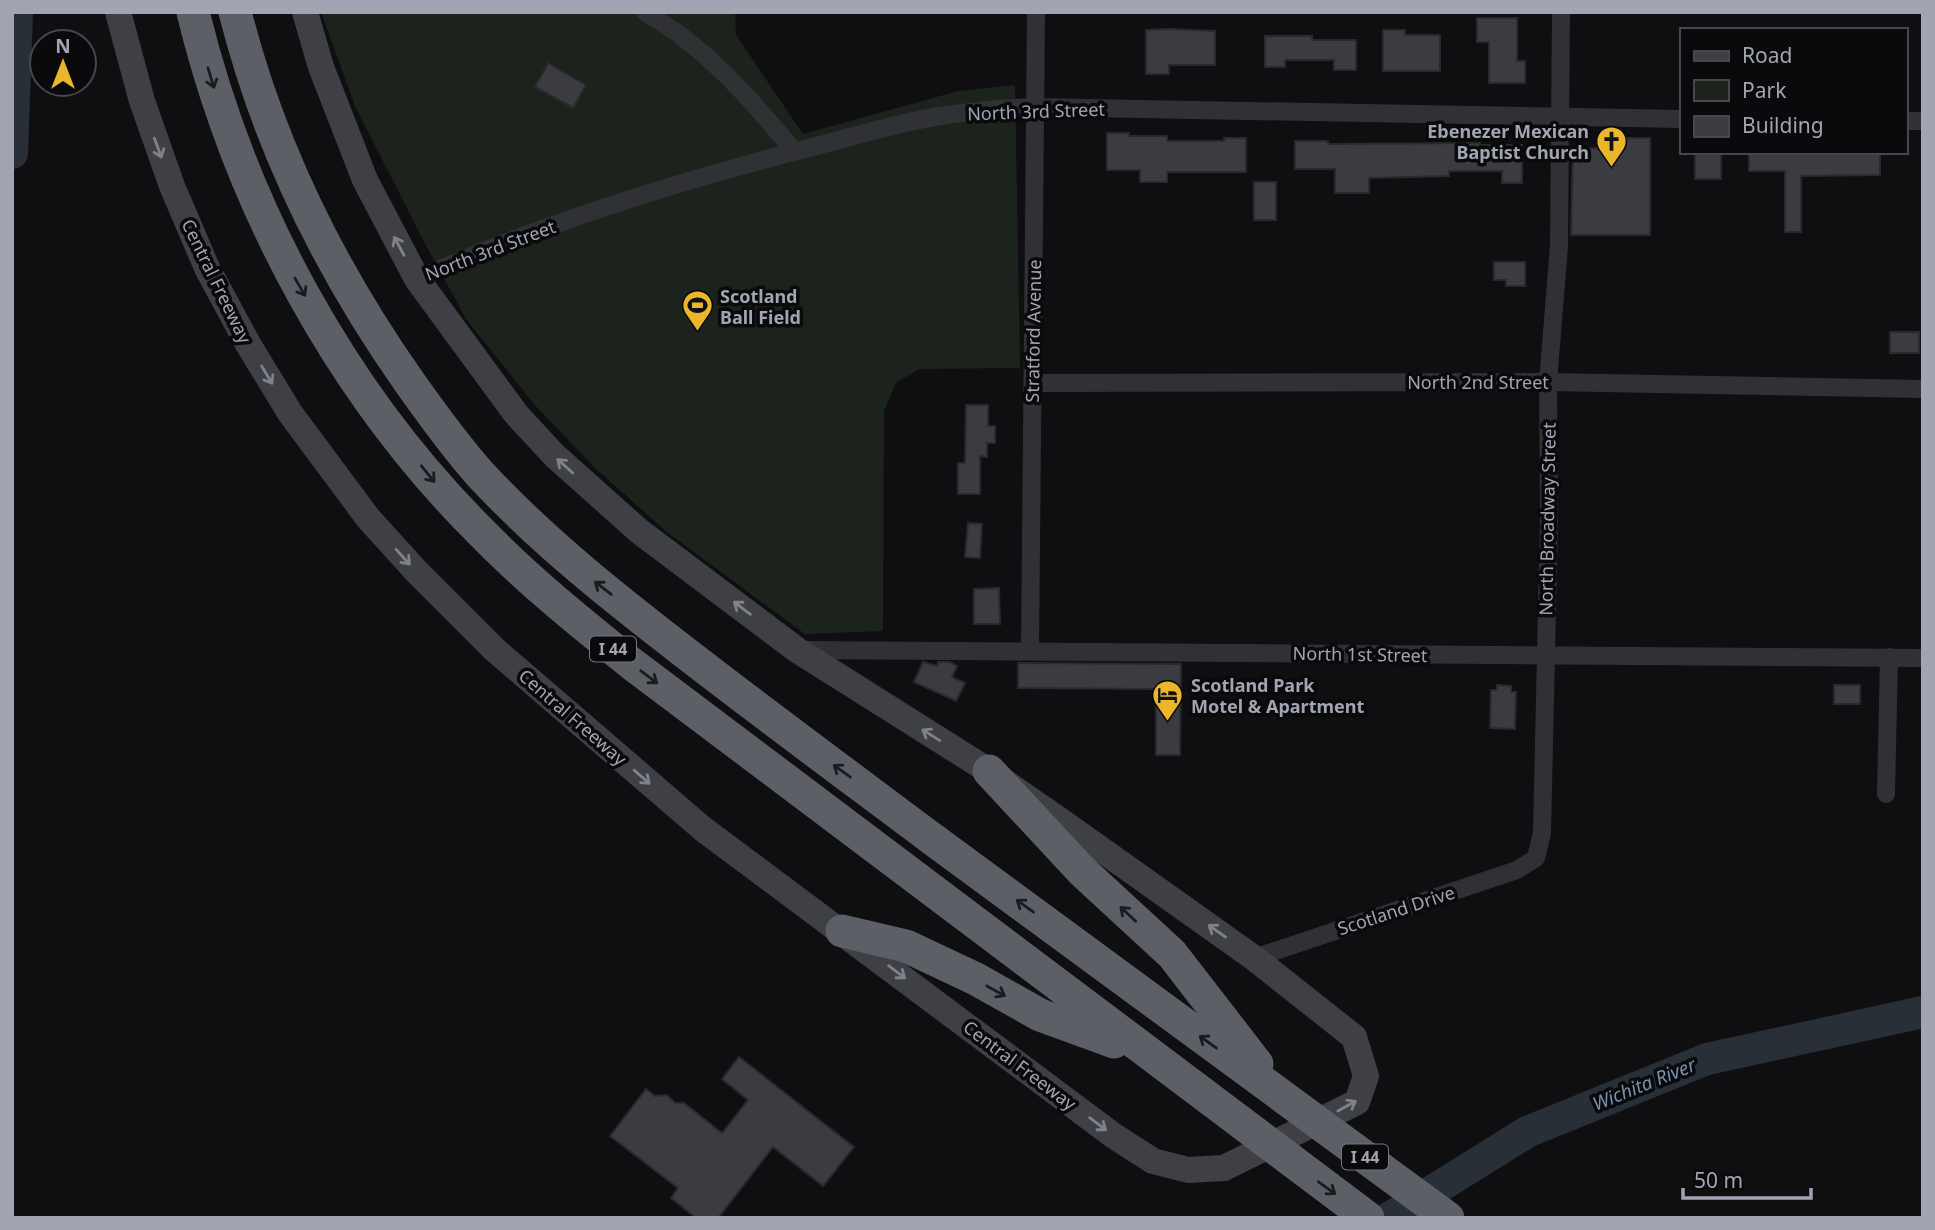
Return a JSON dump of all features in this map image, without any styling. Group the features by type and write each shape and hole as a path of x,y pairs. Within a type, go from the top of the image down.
{"highway":[{"name":"I 44","path":"193,12 223,119 296,279 336,348 384,420 438,486 483,534 551,599 632,664 1368,1218"},
{"name":"I 44","path":"235,12 246,57 278,144 300,197 346,286 379,339 436,420 479,472 564,555 653,628 782,727 1448,1218"},
{"path":"989,771 1082,871 1172,954 1282,1097"},
{"path":"842,931 906,946 976,979 1040,1015 1147,1054"}],"main road":[{"name":"Central Freeway","path":"118,12 146,114 172,186 207,268 248,344 290,413 368,518 417,572 495,650 703,829 1114,1136 1153,1161 1188,1170 1224,1168 1357,1102 1366,1076 1354,1037 1254,958 989,771 797,650 639,531 555,456 516,414 417,279 365,180 321,67 305,12"}],"street":[{"path":"645,12 685,39 715,66 795,152"},
{"name":"Stratford Avenue","path":"1030,650 1036,12"},
{"name":"North Broadway Street","path":"1536,858 1542,832 1549,519 1548,382 1559,246 1561,12"},
{"name":"North 3rd Street","path":"417,279 481,251 617,202 937,116 1035,107 1680,119"},
{"name":"North 2nd Street","path":"1033,383 1548,382 1923,389"},
{"name":"North 1st Street","path":"797,650 1923,658"},
{"path":"1886,794 1889,657"},
{"name":"Scotland Drive","path":"1254,958 1517,870 1536,858"}],"green space":[{"path":"12,12 17,12 12,153"},
{"path":"321,12 735,12 736,35 803,134 958,91 1015,85 1020,368 919,369 896,383 884,411 883,631 805,634 668,533 594,467 534,404 466,319 355,106"}],"building":[{"path":"1477,18 1517,18 1517,61 1525,61 1525,83 1489,83 1489,42 1477,42"},
{"path":"1146,30 1215,31 1215,65 1169,65 1169,74 1146,74"},
{"path":"1383,30 1405,30 1405,35 1440,35 1440,71 1383,71"},
{"path":"1265,36 1356,40 1356,70 1334,70 1334,60 1285,60 1285,67 1265,67"},
{"path":"548,63 586,85 573,108 535,87"},
{"path":"1107,133 1167,136 1167,141 1224,141 1224,138 1246,138 1246,172 1167,172 1167,182 1140,182 1140,170 1107,170"},
{"name":"Ebenezer Mexican Baptist Church","path":"1613,138 1650,138 1650,235 1571,235 1573,148 1613,148"},
{"path":"1295,141 1328,141 1328,144 1522,145 1522,183 1502,183 1502,171 1449,171 1449,176 1369,178 1369,193 1335,193 1335,169 1295,169"},
{"path":"1695,154 1721,154 1721,179 1695,179"},
{"path":"1749,154 1880,154 1880,175 1801,176 1801,232 1785,232 1785,171 1749,171"},
{"path":"1254,182 1276,182 1276,220 1254,220"},
{"path":"1494,262 1525,262 1525,286 1506,286 1506,280 1494,280"},
{"path":"1890,332 1919,332 1919,353 1890,353"},
{"path":"966,405 988,405 988,426 995,426 995,443 987,443 987,457 980,456 980,494 958,494 958,463 965,463"},
{"path":"968,523 982,524 980,558 965,557"},
{"path":"999,588 1000,624 974,624 974,589"},
{"path":"923,662 937,666 938,662 950,662 957,666 952,677 965,683 956,701 914,682"},
{"name":"Scotland Park Motel & Apartment","path":"1018,663 1181,664 1180,755 1156,755 1156,689 1018,688"},
{"path":"1497,685 1511,686 1511,692 1516,692 1515,729 1490,728 1491,690 1497,690"},
{"path":"1834,685 1860,685 1860,704 1834,704"},
{"path":"739,1057 854,1147 823,1186 773,1147 718,1218 696,1218 671,1198 678,1188 610,1136 646,1089 655,1096 667,1095 675,1103 684,1103 722,1133 748,1100 722,1079"}],"waterway":[{"name":"Wichita River","path":"12,153 17,12"},
{"name":"Wichita River","path":"1389,1218 1527,1132 1707,1059 1923,1012"}],"place":[{"name":"Ebenezer Mexican Baptist Church","path":"1612,168"},
{"name":"Scotland Ball Field","path":"697,333"},
{"name":"Scotland Park Motel & Apartment","path":"1168,722"}]}
